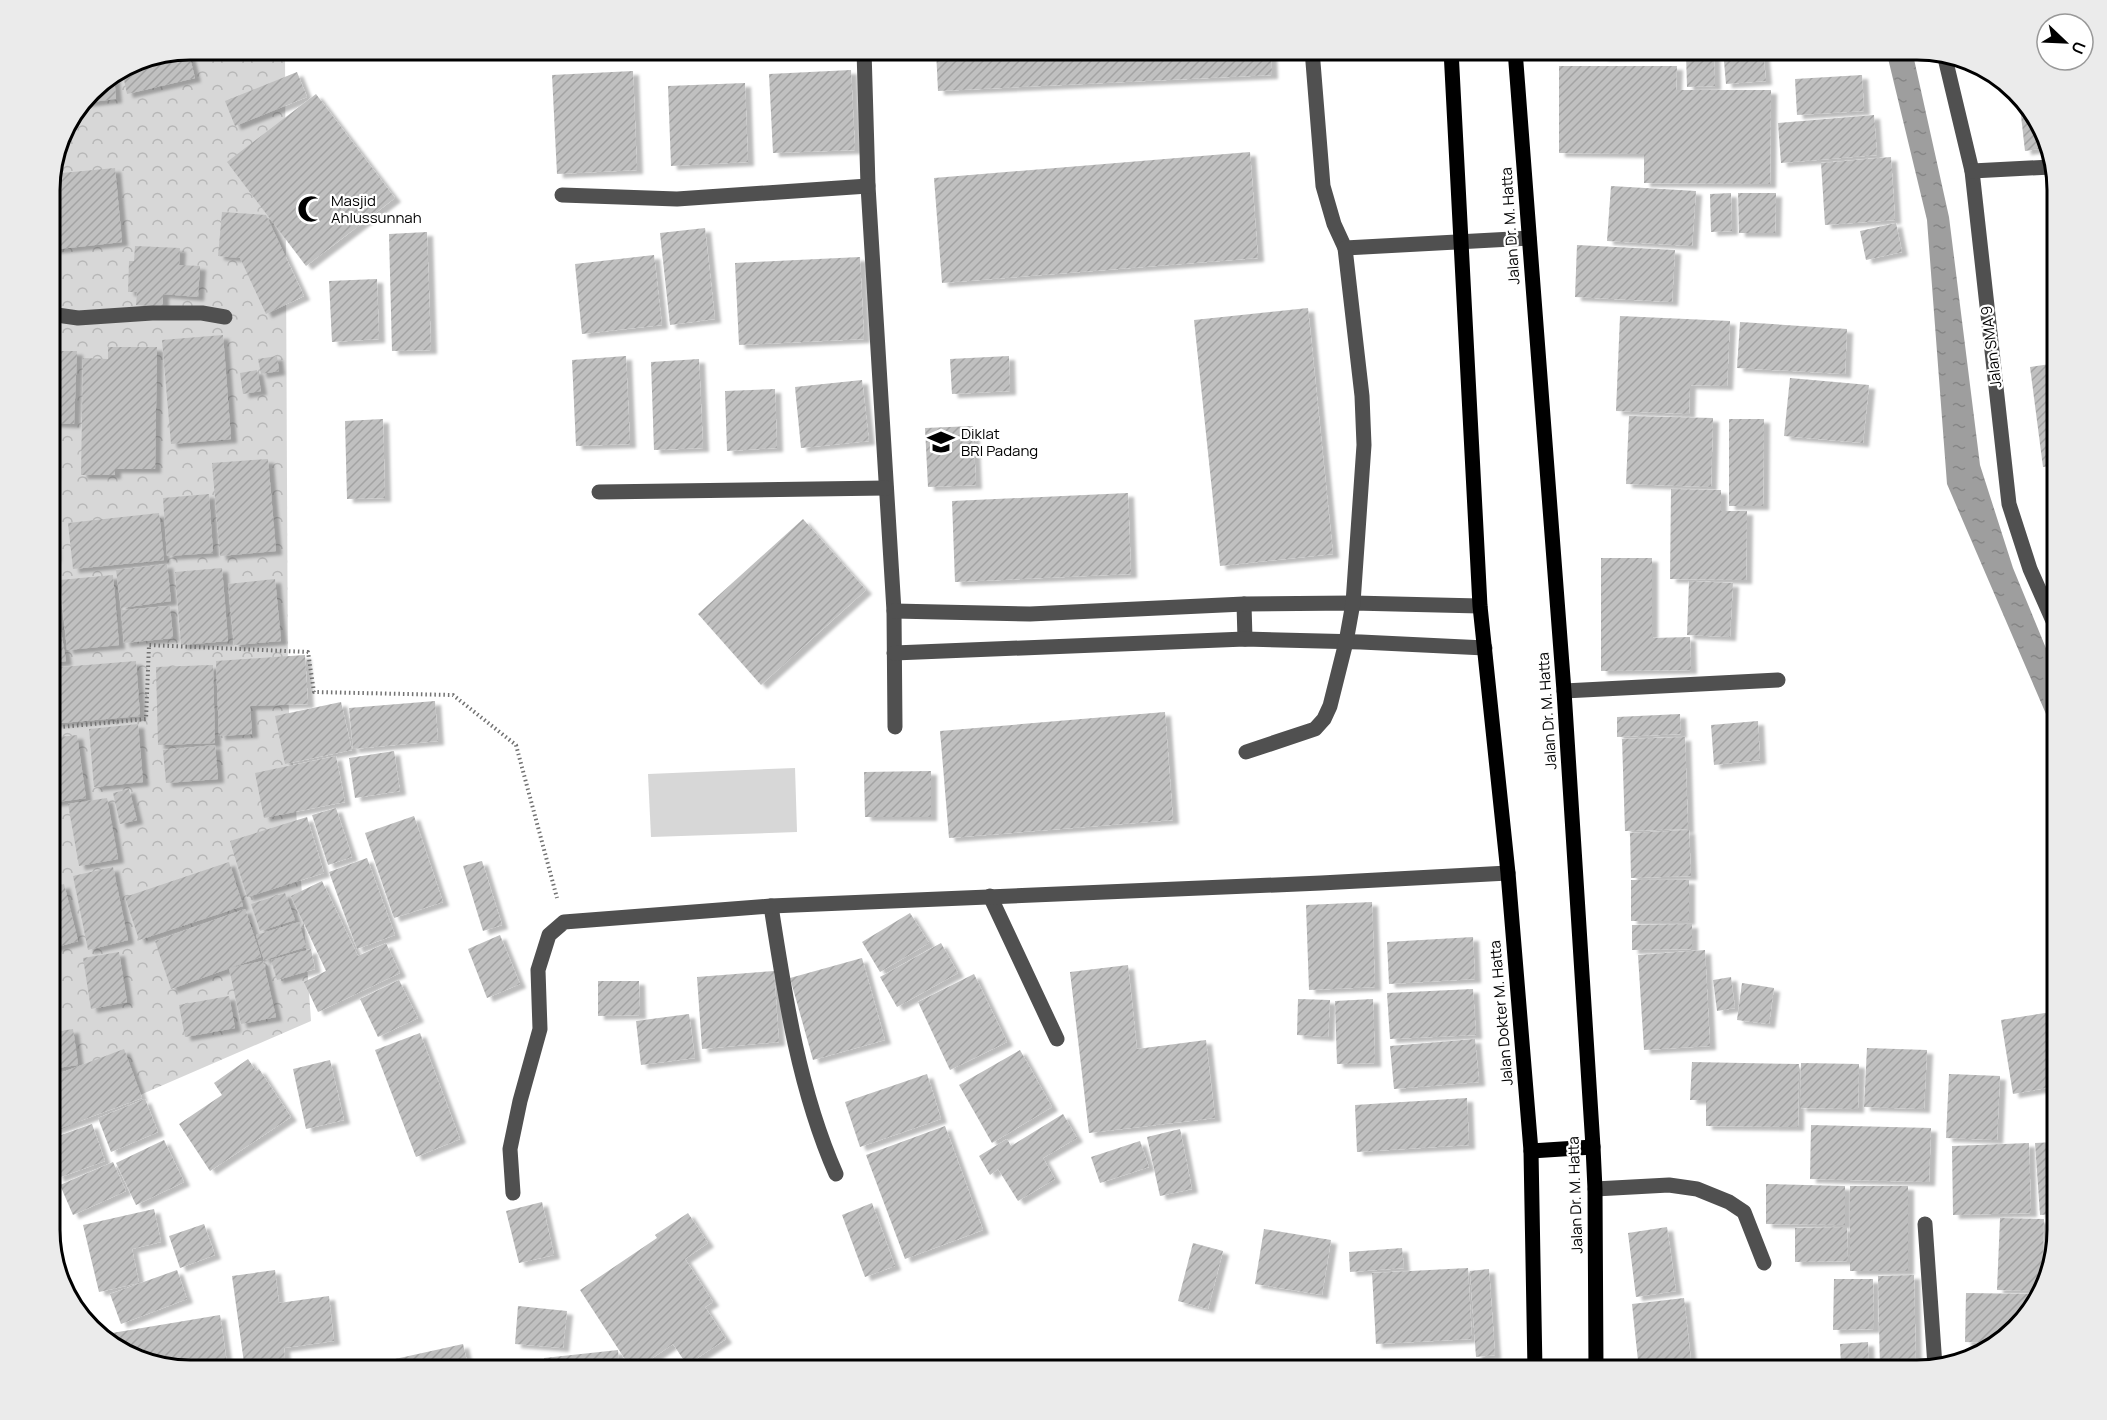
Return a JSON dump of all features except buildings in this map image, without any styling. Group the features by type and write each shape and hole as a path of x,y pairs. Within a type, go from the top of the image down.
{"main road":[{"path":"1452,60 1480,606 1508,873"},
{"name":"Jalan Dr. M. Hatta","path":"1516,60 1564,691 1593,1147 1596,1360"},
{"name":"Jalan Dokter M. Hatta","path":"1508,873 1531,1150"},
{"path":"1535,1360 1531,1150 1593,1147"}],"street":[{"path":"864,60 868,186 894,611 895,727"},
{"path":"1246,752 1314,729 1324,719 1330,706 1346,642 1353,603 1364,445 1362,396 1345,248 1334,224 1323,186 1313,60"},
{"name":"Jalan SMA 9","path":"1946,63 1972,171 2010,504 2030,569 2047,606"},
{"path":"1972,171 2045,167"},
{"path":"562,195 677,199 868,186"},
{"path":"1345,248 1529,238"},
{"path":"60,315 78,318 152,313 225,317"},
{"path":"599,492 886,488"},
{"path":"894,611 1030,614 1244,604 1353,603 1480,606"},
{"path":"1244,604 1245,639"},
{"path":"894,653 1245,639 1485,648"},
{"path":"1564,691 1778,680"},
{"path":"513,1193 510,1149 519,1101 540,1029 538,970 549,935 564,922 771,906 1508,873"},
{"path":"990,896 1057,1039"},
{"path":"771,906 796,1050 817,1125 836,1174"},
{"path":"1595,1189 1668,1185 1697,1189 1729,1202 1744,1212 1764,1263"},
{"path":"1925,1224 1935,1359"}],"path":[{"path":"60,727 146,719 149,645 308,652 314,692 453,695 516,746 564,922"}],"green space":[{"path":"285,60 288,697 311,1021 60,1130 60,181 64,156 70,140 77,125 92,104 125,77 156,64 173,61"},
{"path":"795,768 797,832 651,837 648,774"}],"water":[{"path":"1888,60 1914,60 1949,217 1980,465 2013,568 2047,651 2047,717 1947,484 1927,220"}],"place":[{"name":"Masjid Ahlussunnah","path":"311,209"},
{"name":"Diklat BRI Padang","path":"941,442"}]}
